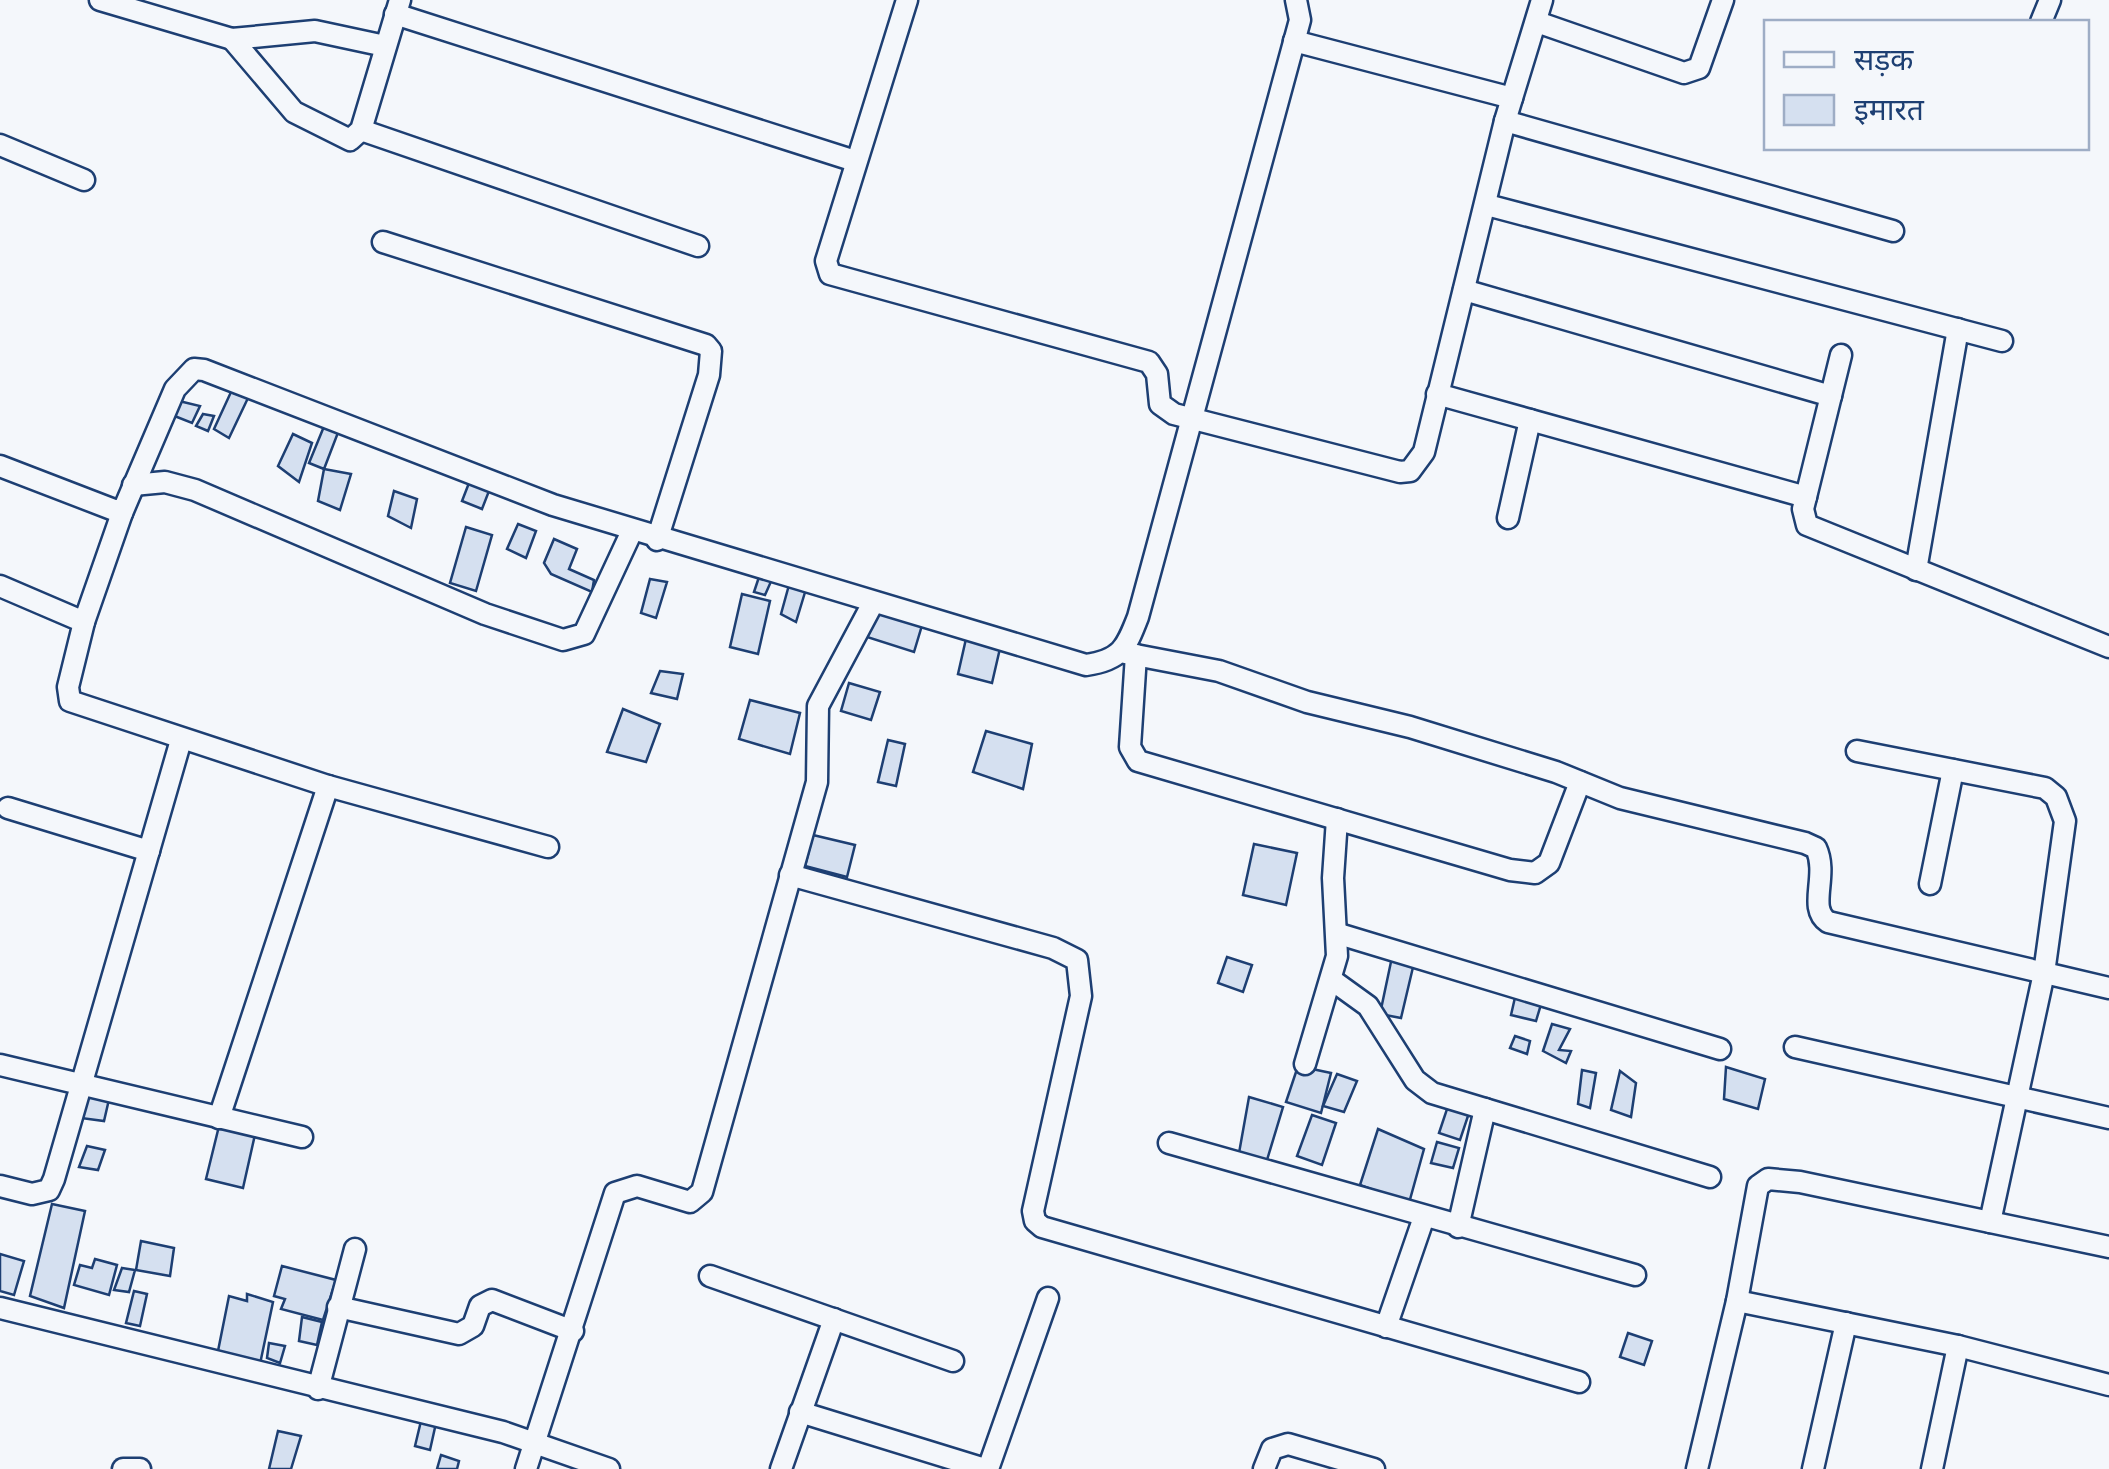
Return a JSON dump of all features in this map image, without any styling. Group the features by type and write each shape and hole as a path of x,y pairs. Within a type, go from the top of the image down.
{"street":[{"path":"100,0 232,40 316,30 385,46"},
{"path":"907,0 826,261 830,274 1149,362 1157,374 1165,410 1400,472 1420,463 1487,205 1504,121 1542,0"},
{"path":"1296,0 1300,20 1190,418 1130,654 1130,747 1134,758 1510,870 1535,873 1549,863 1580,782"},
{"path":"1537,22 1684,73 1700,68 1723,0"},
{"path":"232,40 294,112 343,140 354,138 360,130 398,7 855,161"},
{"path":"1294,41 1512,98"},
{"path":"1504,121 1893,231"},
{"path":"360,130 698,246"},
{"path":"0,145 84,180"},
{"path":"1487,205 2002,341"},
{"path":"382,242 706,345 711,352 709,375 657,540"},
{"path":"1464,290 1831,396"},
{"path":"1916,570 1958,329"},
{"path":"1841,355 1806,497 1807,525 2109,647"},
{"path":"548,847 328,786 70,701 68,687 84,622 122,513 175,390 194,370 330,418 469,476 657,540 1086,664 1130,654 1219,671 1677,814 1816,848 1824,874 1818,909 1828,922 2109,988"},
{"path":"1437,394 1806,497"},
{"path":"1508,518 1530,420"},
{"path":"0,466 122,513"},
{"path":"133,484 176,484 485,614 564,640 584,634 632,531"},
{"path":"0,586 84,622"},
{"path":"526,1469 615,1193 637,1186 690,1202 702,1192 817,782 818,706 873,603"},
{"path":"0,1186 32,1194 49,1190 181,740"},
{"path":"1856,751 2044,788 2056,798 2065,821 2063,860 2044,973 1990,1222"},
{"path":"1930,884 1952,770"},
{"path":"219,1118 328,786"},
{"path":"8,808 149,851"},
{"path":"1305,1064 1332,980 1338,934 1332,878 1337,819"},
{"path":"790,874 1054,948 1078,960 1081,996 1033,1211 1035,1221 1579,1382"},
{"path":"1338,934 1720,1049"},
{"path":"1332,980 1368,1006 1381,1033 1422,1087 1710,1177"},
{"path":"1795,1047 2109,1118"},
{"path":"0,1065 302,1137"},
{"path":"1458,1228 1485,1109"},
{"path":"1169,1143 1458,1228 1635,1275"},
{"path":"1696,1469 1737,1301 1758,1186 1768,1180 1800,1182 2109,1246"},
{"path":"1386,1327 1424,1218"},
{"path":"318,1389 355,1249"},
{"path":"710,1276 952,1361"},
{"path":"800,1412 986,1469 1048,1298"},
{"path":"338,1307 458,1334 473,1326 480,1306 492,1300 573,1331"},
{"path":"1737,1301 1958,1346 2109,1385"},
{"path":"0,1308 535,1443 609,1469"},
{"path":"781,1469 834,1319"},
{"path":"1813,1469 1846,1323"},
{"path":"1932,1469 1958,1346"},
{"path":"1264,1469 1272,1450 1288,1444 1374,1469"},
{"path":"123,1469 140,1469"}],"building":[{"path":"231,392 248,398 229,438 214,429"},
{"path":"179,401 200,406 192,423 172,415"},
{"path":"203,414 214,416 208,431 196,426"},
{"path":"325,424 339,430 324,469 309,463"},
{"path":"293,434 312,443 299,482 278,466"},
{"path":"324,469 351,474 340,510 318,501"},
{"path":"469,483 489,491 482,509 462,501"},
{"path":"394,491 417,499 411,528 388,516"},
{"path":"518,524 536,531 526,558 507,549"},
{"path":"466,527 492,535 476,591 450,583"},
{"path":"554,539 577,549 569,569 594,580 592,592 551,574 544,563"},
{"path":"760,574 773,577 765,595 754,592"},
{"path":"650,579 667,582 656,618 641,613"},
{"path":"789,585 806,589 796,622 781,614"},
{"path":"742,594 770,601 758,654 730,647"},
{"path":"876,607 923,622 914,652 867,637"},
{"path":"968,630 1001,644 992,683 958,674"},
{"path":"660,671 683,674 677,699 651,693"},
{"path":"849,683 880,692 871,720 841,711"},
{"path":"750,700 800,713 790,754 739,739"},
{"path":"623,709 660,724 646,762 607,752"},
{"path":"986,731 1032,744 1023,789 973,772"},
{"path":"888,740 905,744 896,786 878,782"},
{"path":"813,835 855,845 847,877 805,866"},
{"path":"1254,844 1297,853 1286,905 1243,895"},
{"path":"1227,957 1252,965 1243,992 1218,983"},
{"path":"1392,957 1414,963 1401,1018 1380,1014"},
{"path":"1516,993 1542,1001 1536,1021 1511,1015"},
{"path":"1552,1024 1570,1029 1559,1050 1571,1051 1566,1063 1543,1051"},
{"path":"1515,1036 1530,1041 1527,1054 1510,1048"},
{"path":"1298,1066 1331,1073 1321,1113 1286,1102"},
{"path":"1726,1067 1765,1079 1758,1109 1724,1099"},
{"path":"1582,1070 1596,1073 1590,1108 1578,1104"},
{"path":"1620,1071 1636,1083 1631,1117 1611,1110"},
{"path":"1337,1074 1357,1081 1344,1112 1323,1106"},
{"path":"85,1090 110,1095 104,1121 81,1118"},
{"path":"1249,1097 1283,1107 1267,1160 1239,1153"},
{"path":"1448,1106 1469,1113 1460,1140 1439,1133"},
{"path":"1312,1115 1336,1123 1322,1165 1297,1156"},
{"path":"220,1122 256,1130 243,1188 206,1179"},
{"path":"1378,1129 1424,1149 1409,1203 1360,1185"},
{"path":"1437,1142 1459,1148 1453,1168 1431,1163"},
{"path":"87,1146 105,1150 98,1170 79,1167"},
{"path":"52,1204 85,1211 64,1308 30,1296"},
{"path":"141,1241 174,1248 170,1276 136,1270"},
{"path":"0,1254 24,1261 14,1295 0,1291"},
{"path":"95,1259 117,1265 109,1295 74,1285 80,1265 92,1268"},
{"path":"282,1266 336,1280 323,1320 281,1309 285,1299 274,1296"},
{"path":"122,1268 135,1270 129,1292 114,1290"},
{"path":"134,1291 147,1294 140,1326 126,1323"},
{"path":"247,1294 273,1302 260,1364 218,1351 229,1296 247,1301"},
{"path":"302,1317 322,1322 317,1345 299,1341"},
{"path":"1628,1333 1652,1341 1644,1365 1620,1357"},
{"path":"269,1343 285,1346 280,1363 267,1358"},
{"path":"421,1421 436,1423 430,1450 415,1446"},
{"path":"278,1431 301,1436 291,1469 269,1469"},
{"path":"441,1455 459,1461 457,1469 437,1469"}]}
